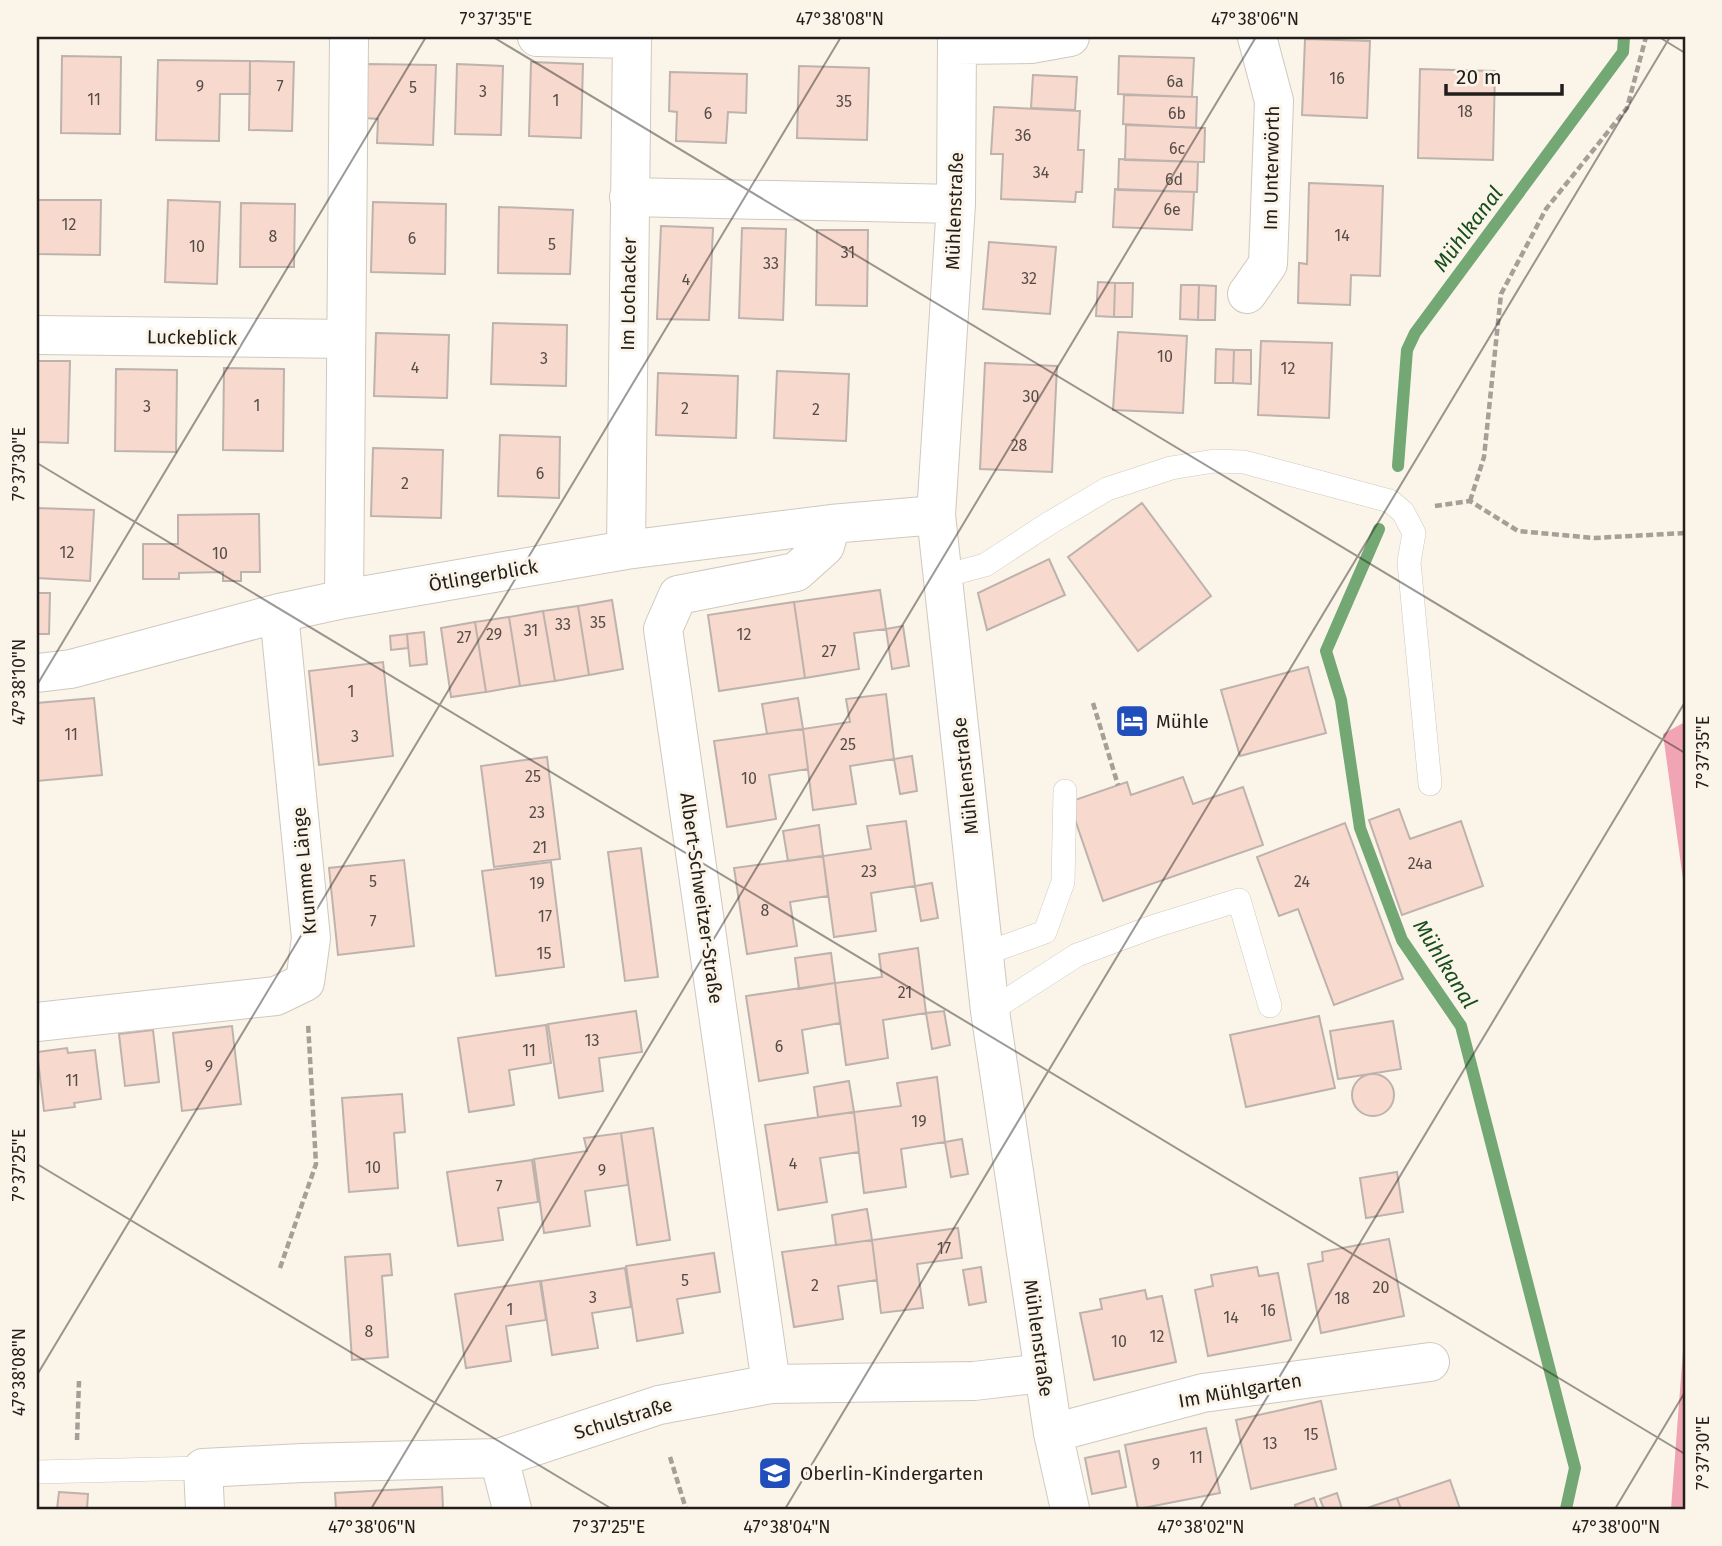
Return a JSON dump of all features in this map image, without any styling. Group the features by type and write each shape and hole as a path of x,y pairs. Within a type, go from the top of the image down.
{"street":[{"path":"344,599 349,37"},
{"path":"537,37 632,38"},
{"path":"957,41 1031,44 1070,37"},
{"name":"Im Unterwörth","path":"1247,294 1268,264 1274,101 1257,37"},
{"name":"Im Lochacker","path":"626,551 632,38"},
{"name":"Mühlenstraße","path":"957,41 956,204 936,514 990,1011 1053,1433 1070,1509"},
{"path":"629,197 956,204"},
{"name":"Luckeblick","path":"37,335 346,339"},
{"name":"Ötlingerblick","path":"37,673 71,669 279,613 344,599 626,551 831,524 936,514"},
{"name":"Albert-Schweitzer-Straße","path":"771,1384 663,629 678,595 796,572 825,546 831,524"},
{"name":"Krumme Länge","path":"279,613 311,938 305,982"},
{"path":"37,1022 276,996 305,982"},
{"name":"Im Mühlgarten","path":"1053,1433 1203,1393 1430,1362"},
{"name":"Schulstraße","path":"203,1468 499,1458 659,1405 771,1384 974,1381 1044,1373"},
{"path":"499,1458 512,1509"},
{"path":"203,1468 205,1509"}],"lane":[{"path":"944,576 985,565 1107,489 1171,468 1214,461 1244,461 1390,501 1403,512 1413,533 1409,562 1430,784"},
{"path":"984,954 1045,932 1063,882 1065,791"},
{"path":"990,1011 1077,955 1155,926 1239,900 1270,1006"},
{"name":"Schulstraße","path":"37,1472 203,1468"}],"path":[{"path":"1470,501 1484,457 1501,293 1546,209 1627,108 1646,37"},
{"path":"1403,512 1470,501 1518,531 1594,538 1685,533"},
{"path":"1093,703 1118,785"},
{"path":"280,1268 316,1164 305,982"},
{"path":"77,1471 79,1381"},
{"path":"670,1457 686,1509"}],"shaded area":[{"path":"1685,722 1685,894 1663,734"},
{"path":"1685,1324 1685,1509 1671,1509"}],"building":[{"path":"1305,39 1370,41 1367,118 1302,115"},
{"path":"62,56 121,57 120,134 61,133"},
{"path":"1119,56 1194,58 1192,97 1118,94"},
{"path":"158,60 250,61 250,94 220,94 219,141 156,140"},
{"path":"250,61 294,62 292,131 249,130"},
{"path":"531,62 583,64 581,138 529,136"},
{"path":"367,64 436,65 433,145 377,143 378,119 366,118"},
{"path":"457,64 503,66 501,135 455,134"},
{"path":"799,66 869,68 867,140 797,138"},
{"path":"1420,69 1495,71 1493,160 1418,158"},
{"path":"670,72 747,74 746,113 728,112 726,143 676,141 677,112 669,111"},
{"path":"1033,75 1077,77 1075,110 1031,108"},
{"path":"1124,95 1197,97 1196,128 1123,124"},
{"path":"994,107 1080,111 1078,150 1084,150 1082,192 1076,192 1075,202 1001,199 1003,154 991,154"},
{"path":"1126,125 1205,128 1204,162 1125,160"},
{"path":"1119,159 1198,162 1197,192 1118,190"},
{"path":"1309,183 1383,186 1380,276 1351,275 1350,305 1298,303 1299,263 1307,264"},
{"path":"1115,189 1194,192 1192,230 1113,227"},
{"path":"37,200 101,200 100,255 37,254"},
{"path":"168,200 220,202 217,284 165,282"},
{"path":"373,202 446,204 445,274 371,272"},
{"path":"241,203 295,204 294,267 240,267"},
{"path":"499,207 573,210 570,274 498,273"},
{"path":"661,226 713,228 709,320 657,319"},
{"path":"742,228 786,229 783,320 739,318"},
{"path":"817,230 868,230 867,306 816,305"},
{"path":"989,242 1056,247 1050,314 983,309"},
{"path":"1098,282 1115,283 1114,317 1096,316"},
{"path":"1115,283 1133,283 1132,317 1114,317"},
{"path":"1181,285 1199,285 1198,320 1180,319"},
{"path":"1199,285 1216,286 1215,320 1198,320"},
{"path":"493,323 567,325 566,386 491,384"},
{"path":"1118,332 1187,336 1183,413 1113,410"},
{"path":"376,333 449,335 447,398 374,396"},
{"path":"1261,341 1332,343 1329,418 1258,415"},
{"path":"1216,349 1234,350 1233,383 1215,383"},
{"path":"1234,350 1251,350 1251,384 1233,383"},
{"path":"37,361 70,361 68,443 37,442"},
{"path":"985,363 1057,366 1052,472 980,469"},
{"path":"224,368 284,369 283,451 223,450"},
{"path":"116,369 177,370 176,452 115,451"},
{"path":"777,371 849,374 846,441 774,438"},
{"path":"658,373 738,376 736,438 656,435"},
{"path":"500,435 560,437 559,498 498,496"},
{"path":"373,448 443,450 441,518 371,516"},
{"path":"1142,503 1211,596 1138,651 1068,557"},
{"path":"37,508 94,510 90,581 37,578"},
{"path":"259,514 260,572 241,572 241,581 223,581 223,572 179,573 179,579 143,579 143,544 178,544 178,515"},
{"path":"1049,559 1065,595 987,630 978,593"},
{"path":"880,590 886,629 854,633 859,669 805,678 794,602"},
{"path":"37,593 50,593 49,634 37,634"},
{"path":"612,600 623,669 589,675 578,606"},
{"path":"794,602 805,678 719,691 708,615"},
{"path":"578,606 589,675 555,681 543,611"},
{"path":"543,611 555,681 520,686 509,617"},
{"path":"509,617 520,686 486,692 475,622"},
{"path":"475,622 486,692 451,697 441,628"},
{"path":"903,626 909,666 892,669 886,629"},
{"path":"424,632 427,664 410,666 407,634"},
{"path":"407,634 408,648 391,650 390,636"},
{"path":"383,662 393,756 319,765 309,671"},
{"path":"1308,667 1326,733 1240,756 1221,690"},
{"path":"886,694 894,759 850,766 856,804 813,810 803,729 850,722 846,699"},
{"path":"94,698 102,775 37,781 37,703"},
{"path":"798,698 803,729 767,734 762,704"},
{"path":"803,729 808,769 769,775 776,819 727,827 714,741"},
{"path":"912,756 917,791 900,794 894,759"},
{"path":"547,757 560,859 494,867 481,766"},
{"path":"1183,777 1193,804 1243,787 1263,845 1103,901 1069,802 1127,782 1131,795"},
{"path":"1399,809 1410,839 1461,821 1483,886 1402,915 1369,820"},
{"path":"906,821 915,886 871,893 876,931 834,937 823,856 871,849 867,826"},
{"path":"1345,823 1403,979 1334,1005 1298,909 1279,916 1257,857"},
{"path":"819,825 823,856 788,861 783,831"},
{"path":"641,848 658,977 625,981 608,852"},
{"path":"823,856 828,896 790,902 797,946 747,954 734,868"},
{"path":"404,860 414,946 338,955 329,868"},
{"path":"551,862 564,967 496,976 482,871"},
{"path":"932,883 938,918 921,921 915,886"},
{"path":"918,948 926,1013 883,1020 888,1058 846,1065 835,983 882,977 879,954"},
{"path":"831,953 835,983 799,989 795,958"},
{"path":"835,983 840,1023 802,1030 808,1073 759,1081 746,996"},
{"path":"636,1011 642,1052 599,1058 603,1091 559,1098 548,1024"},
{"path":"944,1011 950,1045 932,1049 926,1013"},
{"path":"1319,1016 1335,1088 1246,1107 1230,1035"},
{"path":"1393,1021 1401,1069 1338,1079 1330,1031"},
{"path":"546,1025 551,1063 509,1070 514,1105 469,1112 458,1038"},
{"path":"232,1026 241,1104 182,1111 173,1033"},
{"path":"153,1030 159,1082 125,1086 119,1034"},
{"path":"67,1048 68,1053 95,1050 101,1099 74,1103 75,1107 44,1111 37,1052"},
{"path":"1373,1074 1388,1080 1394,1095 1388,1110 1373,1116 1358,1110 1352,1095 1358,1080"},
{"path":"937,1077 945,1142 901,1149 906,1187 864,1193 854,1112 901,1106 897,1083"},
{"path":"849,1081 854,1112 818,1117 814,1087"},
{"path":"402,1094 405,1132 394,1133 398,1188 349,1192 342,1098"},
{"path":"854,1112 859,1152 820,1158 827,1202 778,1210 765,1125"},
{"path":"653,1128 670,1240 637,1245 621,1133"},
{"path":"621,1133 628,1185 585,1191 590,1226 544,1233 534,1159 587,1151 584,1138"},
{"path":"962,1139 968,1174 951,1177 945,1142"},
{"path":"532,1160 538,1202 498,1208 503,1240 458,1246 447,1172"},
{"path":"1397,1172 1403,1212 1366,1218 1360,1178"},
{"path":"867,1209 872,1240 836,1245 832,1215"},
{"path":"958,1228 962,1258 917,1264 923,1308 881,1313 872,1240"},
{"path":"1389,1239 1404,1316 1321,1333 1308,1264 1323,1261 1322,1252"},
{"path":"872,1240 877,1280 838,1286 843,1319 794,1327 782,1252"},
{"path":"714,1253 720,1292 677,1299 683,1333 637,1341 626,1266"},
{"path":"390,1254 392,1275 382,1276 388,1357 352,1360 345,1257"},
{"path":"981,1267 986,1302 969,1305 963,1270"},
{"path":"1257,1267 1259,1276 1278,1273 1291,1340 1208,1356 1195,1290 1213,1286 1211,1275"},
{"path":"625,1268 631,1307 592,1313 598,1348 552,1355 541,1281"},
{"path":"540,1281 546,1320 506,1326 511,1361 466,1368 455,1294"},
{"path":"1145,1290 1147,1299 1162,1296 1176,1362 1094,1380 1080,1313 1102,1309 1100,1299"},
{"path":"1321,1401 1336,1469 1251,1489 1236,1420"},
{"path":"1206,1428 1220,1493 1138,1509 1125,1445"},
{"path":"1119,1451 1126,1487 1092,1494 1085,1458"},
{"path":"1450,1480 1460,1509 1401,1509 1397,1498"},
{"path":"442,1487 443,1509 336,1509 335,1493"},
{"path":"59,1492 88,1494 87,1509 57,1509"},
{"path":"1337,1493 1342,1509 1324,1509 1320,1499"},
{"path":"1314,1498 1318,1509 1296,1509 1295,1505"},
{"path":"1397,1498 1401,1509 1364,1509"}],"waterway":[{"name":"Mühlkanal","path":"1398,466 1407,350 1415,333 1623,52 1624,37"},
{"name":"Mühlkanal","path":"1379,529 1326,651 1341,700 1360,828 1402,940 1461,1026 1575,1468 1566,1509"}],"place":[{"name":"Mühle","path":"1132,721"},
{"name":"Oberlin-Kindergarten","path":"775,1473"}]}
